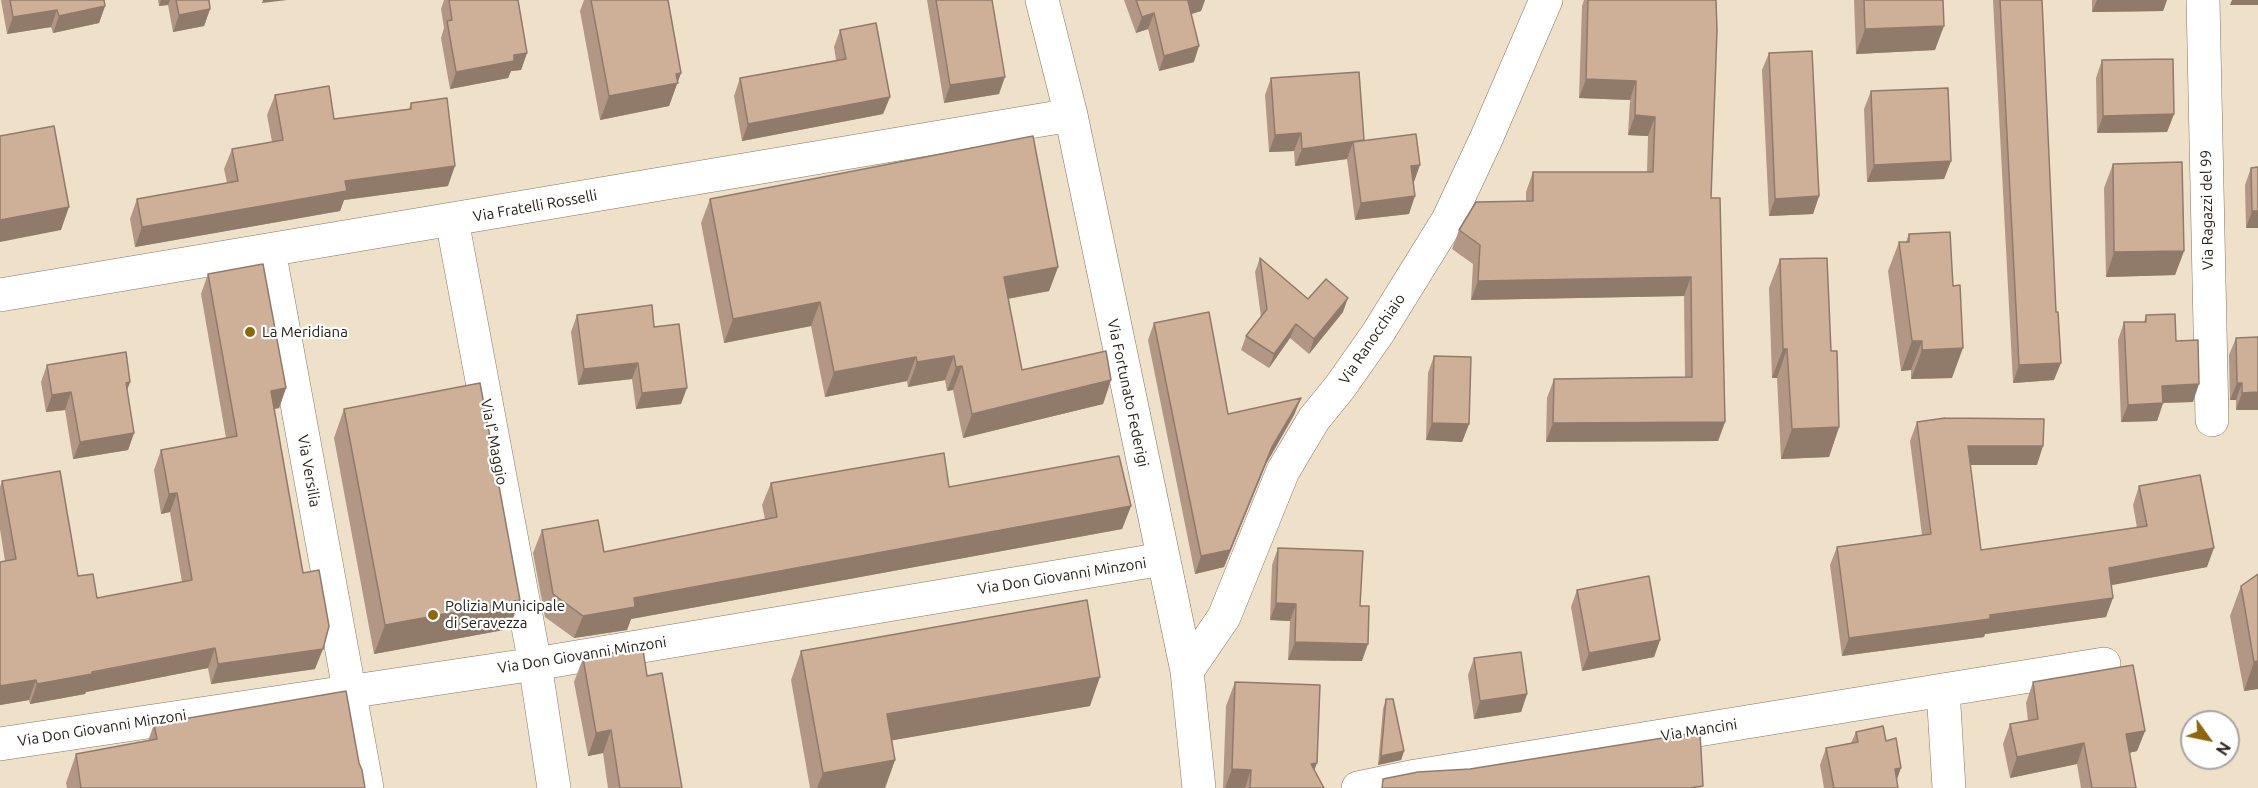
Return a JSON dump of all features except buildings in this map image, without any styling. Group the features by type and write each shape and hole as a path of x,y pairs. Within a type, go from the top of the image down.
{"street":[{"name":"Via Fortunato Federigi","path":"1042,0 1071,115 1187,671 1199,788"},
{"name":"Via Ranocchiaio","path":"1187,671 1224,617 1283,471 1314,419 1378,333 1448,220 1546,0"},
{"name":"Via Ragazzi del 99","path":"2203,0 2212,420"},
{"name":"Via Fratelli Rosselli","path":"0,295 1071,115"},
{"name":"Via I° Maggio","path":"452,220 535,664 554,788"},
{"name":"Via Versilia","path":"269,250 367,788"},
{"name":"Via Don Giovanni Minzoni","path":"0,744 535,664 1163,559"},
{"name":"Via Mancini","path":"1358,788 1416,776 2104,664"},
{"path":"1943,690 1949,788"}],"place":[{"name":"La Meridiana","path":"250,332"},
{"name":"Polizia Municipale di Seravezza","path":"433,615"}]}
